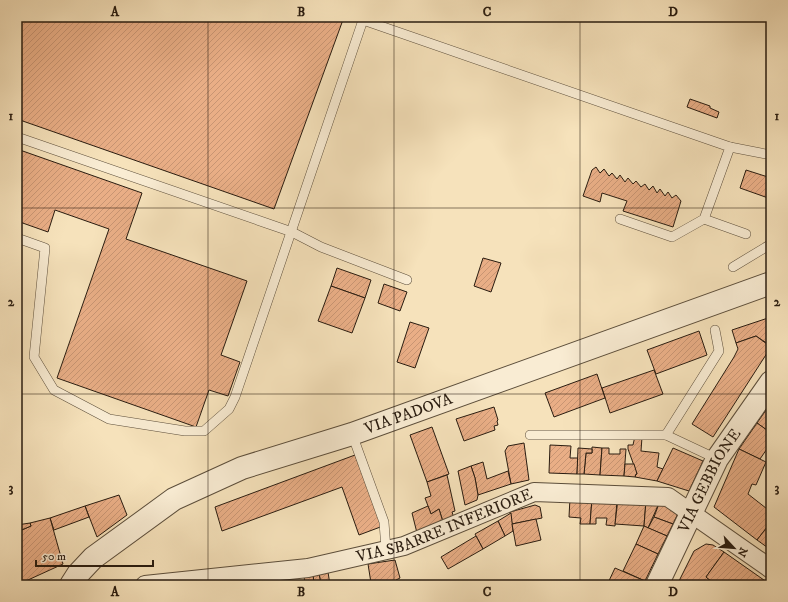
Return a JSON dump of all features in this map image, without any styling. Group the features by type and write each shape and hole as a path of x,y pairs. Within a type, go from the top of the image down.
{"street":[{"name":"VIA PADOVA","path":"71,585 78,574 93,558 174,499 242,468 352,434 771,283"},
{"name":"VIA GEBBIONE","path":"657,585 717,459 771,382"},
{"name":"VIA SBARRE INFERIORE","path":"145,585 308,568 404,546 534,492 668,497 771,569"}],"lane":[{"path":"17,238 46,248 34,357 54,390 109,419 185,431 204,431 229,409 235,397 364,18 730,147 771,155"},
{"path":"17,137 292,232 321,247 407,280"},
{"path":"620,219 672,237 704,219 730,147"},
{"path":"704,219 746,234"},
{"path":"733,267 771,244"},
{"path":"666,435 719,351 715,330"},
{"path":"352,434 384,522 386,550"},
{"path":"530,435 666,435 717,459"}],"building":[{"path":"17,17 344,17 274,209 17,119"},
{"path":"690,99 710,106 710,108 719,112 717,118 687,107"},
{"path":"17,149 142,193 126,239 247,281 221,355 240,362 228,396 209,390 196,427 57,378 109,229 55,210 48,232 17,221"},
{"path":"596,167 600,173 604,169 609,176 612,173 617,179 620,175 625,182 628,178 633,184 636,181 641,187 645,184 649,190 653,186 657,193 660,189 665,196 668,192 672,198 676,195 681,201 673,227 623,211 627,201 602,193 600,202 583,196 592,170"},
{"path":"746,170 771,178 771,199 740,188"},
{"path":"483,258 501,263 491,292 474,286"},
{"path":"337,268 371,280 365,298 331,286"},
{"path":"384,284 407,292 400,311 378,303"},
{"path":"331,286 365,298 352,333 318,321"},
{"path":"771,317 771,346 756,336 736,343 732,330"},
{"path":"410,322 429,328 415,368 397,362"},
{"path":"699,331 707,355 656,374 647,350"},
{"path":"756,336 771,347 713,437 692,424 734,357 738,349 736,343"},
{"path":"654,370 663,394 610,413 602,388"},
{"path":"597,374 605,398 554,417 545,393"},
{"path":"771,403 771,433 757,423"},
{"path":"494,407 498,420 498,425 494,426 495,430 464,441 456,419"},
{"path":"757,423 771,433 771,443 760,459 739,449"},
{"path":"432,427 449,474 427,482 410,435"},
{"path":"635,436 642,437 641,451 659,453 657,467 663,469 657,481 635,477 637,474 628,445 633,445"},
{"path":"524,443 529,480 511,484 505,451 508,446"},
{"path":"550,445 571,446 570,458 578,458 577,474 549,473"},
{"path":"592,447 602,448 600,475 584,474 586,453 592,453"},
{"path":"578,448 592,449 592,453 586,453 584,474 577,474"},
{"path":"602,448 609,448 609,454 620,454 620,449 626,449 624,476 600,475"},
{"path":"673,448 703,461 689,491 657,481"},
{"path":"739,449 766,462 756,485 752,484 748,494 771,512 771,522 757,540 714,507"},
{"path":"355,455 383,526 359,535 342,487 222,531 215,507"},
{"path":"483,462 487,479 508,471 511,484 478,495 471,466"},
{"path":"625,464 634,464 637,474 635,477 624,476"},
{"path":"471,466 478,495 477,500 465,505 458,471"},
{"path":"447,475 455,511 452,512 454,518 443,522 439,509 431,514 425,498 431,496 427,482"},
{"path":"119,495 127,515 97,537 85,506"},
{"path":"570,498 592,499 590,524 580,524 581,518 569,517"},
{"path":"592,499 617,501 615,526 606,525 607,518 596,518 596,524 590,524"},
{"path":"618,499 646,501 644,526 615,524"},
{"path":"646,501 660,501 648,528 644,526"},
{"path":"660,501 680,509 673,524 654,517"},
{"path":"535,505 540,507 542,518 512,524 510,512"},
{"path":"85,506 89,517 54,530 50,518"},
{"path":"428,506 431,514 439,509 443,522 417,533 412,513"},
{"path":"511,513 513,531 505,536 498,521"},
{"path":"654,517 673,524 667,536 648,528"},
{"path":"50,518 63,564 17,585 17,532 31,526 30,523"},
{"path":"536,519 541,540 516,546 512,524"},
{"path":"498,521 505,536 483,549 475,534"},
{"path":"771,522 771,550 757,540"},
{"path":"30,523 31,526 17,532 17,525"},
{"path":"644,526 667,536 658,554 636,544"},
{"path":"476,536 483,549 448,569 441,557"},
{"path":"636,544 658,554 645,581 623,571"},
{"path":"706,544 713,545 724,552 706,577 713,583 712,585 677,585 694,551"},
{"path":"724,552 771,585 716,585 706,577"},
{"path":"395,560 400,578 396,580 396,584 371,583 368,564"},
{"path":"615,568 645,581 643,585 607,585"},
{"path":"328,572 330,585 321,585 319,573"},
{"path":"319,573 321,585 314,585 313,574"},
{"path":"313,574 314,585 305,585 304,576"},
{"path":"291,583 291,585 269,585"}]}
